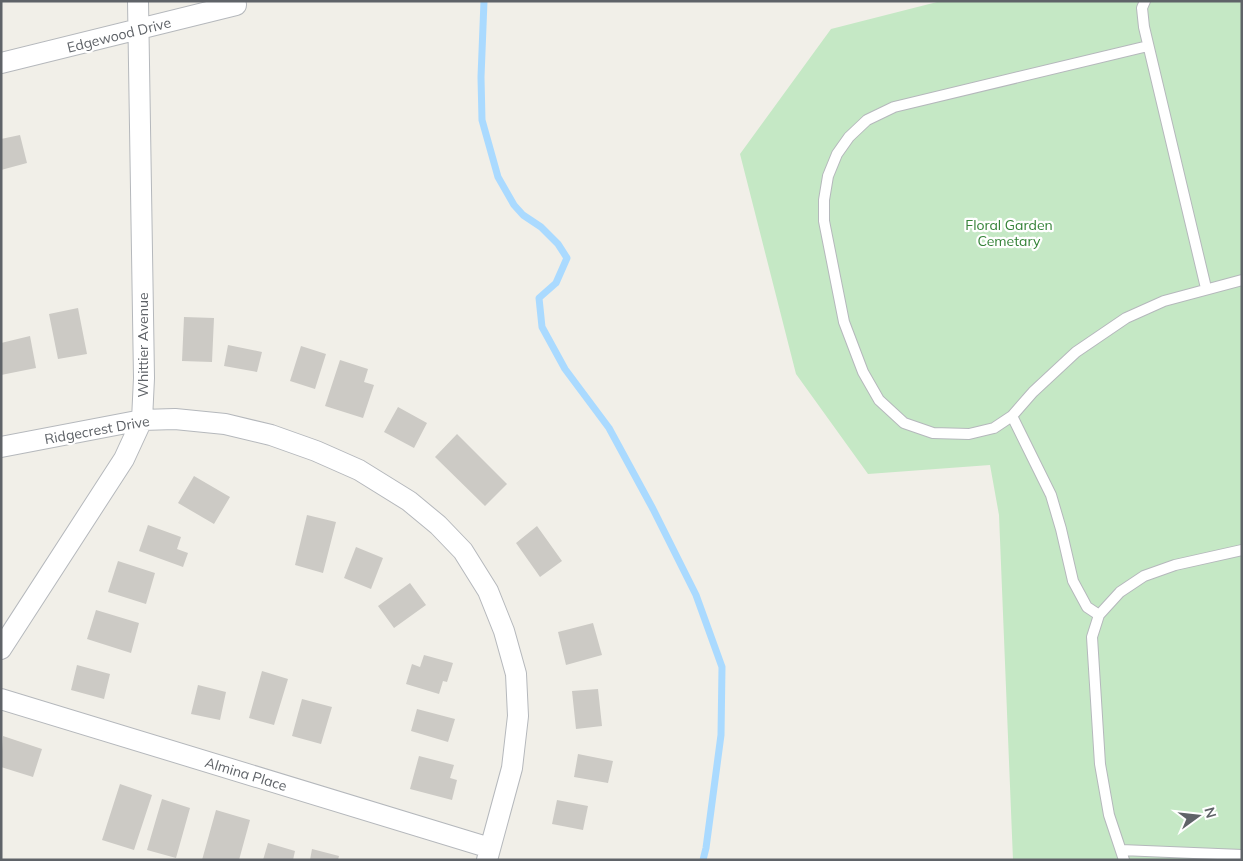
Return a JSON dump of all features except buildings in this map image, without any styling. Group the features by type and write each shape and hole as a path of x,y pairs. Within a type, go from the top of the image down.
{"street":[{"name":"Whittier Avenue","path":"1,649 124,459 142,420 144,378 138,1"},
{"name":"Edgewood Drive","path":"1,63 236,5"},
{"name":"Ridgecrest Drive","path":"1,447 142,420 175,419 225,424 271,435 316,451 359,470 409,501 438,525 463,551 488,592 504,631 516,674 518,716 512,768 488,854"},
{"name":"Almina Place","path":"1,699 488,854"}],"lane":[{"path":"1145,1 1142,8 1148,46 1206,288"},
{"path":"1148,46 894,107 867,120 849,137 836,154 828,176 824,200 824,221 844,322 863,372 879,400 904,423 933,433 969,434 994,428 1012,416 1033,392 1076,352 1126,318 1164,301 1206,288 1242,280"},
{"path":"1012,416 1051,494 1073,581 1086,607 1099,615"},
{"path":"1242,550 1175,565 1144,576 1120,592 1099,615 1092,637 1100,764 1108,815 1123,855 1242,855"}],"green space":[{"name":"Floral Garden Cemetary","path":"941,1 1242,1 1242,860 1013,860 999,515 990,465 868,474 796,374 740,154 831,29"}],"waterway":[{"path":"484,1 481,77 482,120 498,177 514,205 523,215 541,227 558,244 567,258 556,283 539,298 542,327 565,369 609,428 653,509 696,595 722,667 721,735 703,860"}]}
